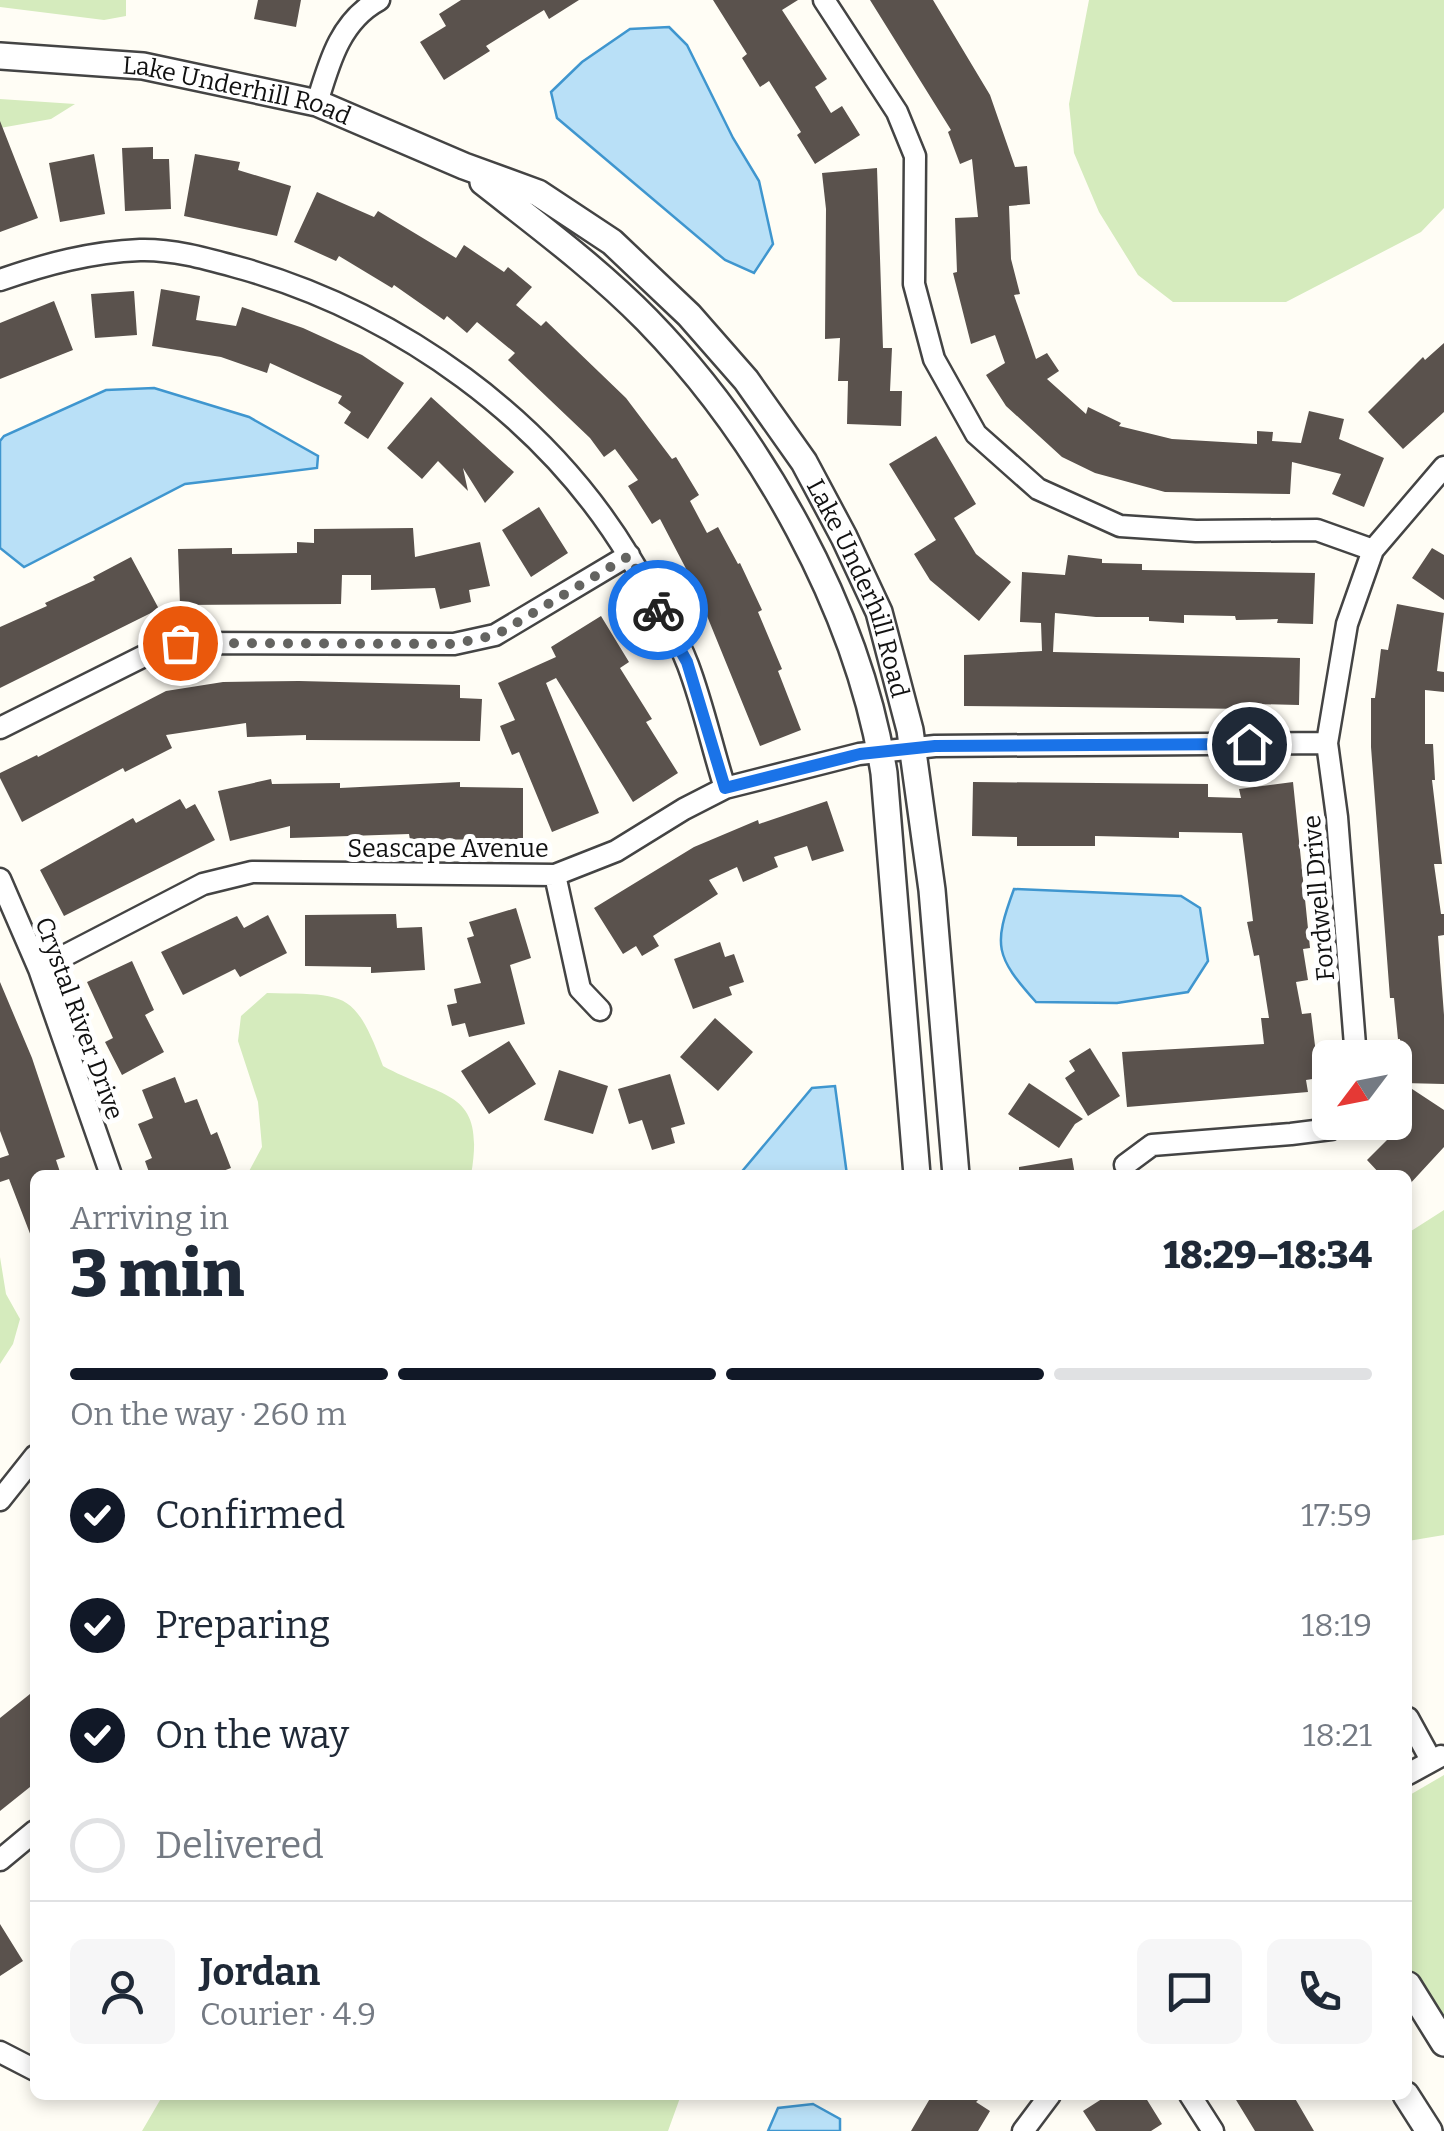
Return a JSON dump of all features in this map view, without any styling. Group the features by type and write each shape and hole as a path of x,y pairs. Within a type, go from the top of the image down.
{"street":[{"path":"317,103 332,50 360,10 378,0"},
{"path":"824,0 897,112 916,156 914,284 934,359 976,434 1038,490 1120,526 1316,530 1373,550"},
{"name":"Lake Underhill Road","path":"0,56 143,66 317,103 538,194 612,242 689,315 746,380 804,462 879,612 914,748 932,890 956,1170"},
{"name":"Lake Underhill Road","path":"464,166 564,246 646,319 710,392 764,471 809,550 843,627 881,752 918,1170"},
{"path":"0,280 70,258 143,250 206,258 272,277 352,309 436,358 509,412 572,480 629,556 687,662 725,788"},
{"name":"Fordwell Drive","path":"1355,1040 1327,743 1347,624 1373,550 1444,467"},
{"path":"0,728 146,655 180,643 454,644 496,635 629,556"},
{"name":"Seascape Avenue","path":"40,969 203,884 252,872 555,875 616,851 725,788 860,754 914,748 1327,743"},
{"path":"555,875 580,989 600,1010"},
{"name":"Crystal River Drive","path":"0,880 40,969 108,1170"},
{"path":"1124,1165 1152,1145 1312,1131"},
{"path":"0,1500 30,1462"},
{"path":"1412,1723 1438,1757 1412,1772"},
{"path":"0,1860 30,1835"},
{"path":"1412,1991 1444,2043"},
{"path":"0,2052 30,2067"},
{"path":"1023,2131 1046,2100"},
{"path":"1193,2100 1212,2131"},
{"path":"1409,2100 1429,2131"}],"green space":[{"path":"0,0 126,0 126,16 104,20 0,7"},
{"path":"1089,0 1444,0 1444,208 1421,232 1286,302 1173,302 1138,275 1099,212 1074,153 1069,104"},
{"path":"0,99 75,104 51,119 0,128"},
{"path":"267,993 314,994 344,1001 364,1022 383,1066 442,1093 466,1112 472,1126 472,1170 250,1170 262,1147 258,1102 238,1041 241,1016"},
{"path":"1444,1210 1444,1535 1412,1540 1412,1230"},
{"path":"0,1257 6,1294 20,1319 13,1344 0,1364"},
{"path":"1444,1775 1444,2026 1412,1974 1412,1794"},
{"path":"160,2100 679,2100 668,2131 142,2131"}],"water":[{"path":"669,27 687,45 759,181 773,244 754,273 725,260 557,118 551,92 582,62 630,29"},
{"path":"154,388 249,417 318,456 317,468 185,484 24,567 0,548 0,441 4,436 106,390"},
{"path":"1014,889 1181,896 1200,908 1208,961 1188,992 1117,1003 1036,1002 1012,973 1002,950 1003,924"},
{"path":"835,1086 846,1170 743,1170 812,1088"},
{"path":"813,2104 840,2119 840,2131 768,2131 778,2108"}],"building":[{"path":"258,0 301,0 296,27 254,19"},
{"path":"461,0 579,0 549,19 544,10 486,46 490,51 444,80 420,42 446,26 439,14"},
{"path":"713,0 798,0 782,10 827,79 815,87 831,113 842,106 860,135 815,164 797,135 801,132 769,81 760,87 742,58 747,54"},
{"path":"870,0 933,0 990,95 1015,167 1027,166 1030,204 1009,206 1011,259 1020,294 1014,295 1036,359 1047,353 1059,371 1047,379 1086,414 1088,407 1121,423 1119,426 1172,439 1257,444 1257,431 1273,432 1272,441 1301,443 1309,411 1344,419 1339,439 1384,458 1364,507 1332,494 1341,474 1292,462 1290,494 1165,492 1095,473 1062,457 1006,406 986,375 1005,363 995,335 971,344 953,273 957,272 955,218 978,217 972,159 960,164 948,132 951,130"},
{"path":"0,121 38,218 0,232"},
{"path":"153,147 153,159 169,159 171,209 125,211 122,148"},
{"path":"94,154 105,214 60,222 49,163"},
{"path":"195,154 240,162 238,170 291,186 277,236 184,216"},
{"path":"877,168 883,348 892,348 890,391 902,391 901,426 847,424 848,381 838,381 840,338 825,339 826,209 822,173"},
{"path":"317,192 374,217 378,211 456,258 464,245 504,272 508,267 532,287 516,305 541,326 546,321 626,398 672,459 676,457 699,495 690,501 707,533 718,527 762,610 758,612 782,669 778,671 801,730 760,746 694,584 660,519 652,524 628,486 638,480 615,449 604,457 590,438 508,360 515,353 477,322 467,333 447,316 444,320 394,285 392,288 339,256 336,261 294,242"},
{"path":"161,289 200,296 196,320 236,326 242,307 303,328 362,355 404,383 368,439 344,423 351,412 338,403 342,396 270,363 267,373 221,357 152,346"},
{"path":"134,291 137,335 95,338 91,294"},
{"path":"54,301 73,350 0,379 0,323"},
{"path":"1444,343 1444,412 1403,449 1368,412 1423,357 1425,360"},
{"path":"431,397 514,472 485,503 463,468 468,491 438,461 422,479 387,448"},
{"path":"936,436 976,504 954,518 976,554 1011,582 979,621 930,580 914,554 936,540 889,464"},
{"path":"539,507 568,553 531,577 502,530"},
{"path":"413,528 415,557 480,542 490,586 469,590 471,602 440,609 435,588 371,590 371,575 342,575 341,604 180,605 178,549 232,548 232,554 297,553 297,542 314,543 314,529"},
{"path":"1432,548 1444,555 1444,600 1412,578"},
{"path":"1068,555 1102,559 1102,563 1142,564 1142,570 1315,573 1313,624 1277,623 1278,619 1236,620 1235,616 1184,615 1184,623 1149,621 1149,617 1055,613 1053,652 1300,658 1299,705 1255,704 1255,709 964,706 964,655 1042,651 1041,623 1020,622 1022,572 1065,575"},
{"path":"131,557 159,609 0,688 0,627 47,606 45,603 95,580 93,577"},
{"path":"1397,604 1444,613 1437,671 1444,672 1444,692 1425,690 1425,744 1433,744 1432,780 1442,864 1434,864 1444,914 1444,935 1438,936 1444,1084 1412,1083 1412,1040 1398,1039 1394,998 1390,998 1371,747 1371,698 1375,698 1381,649 1388,650"},
{"path":"601,616 629,662 620,668 652,719 646,722 678,773 633,802 556,678 546,683 599,813 552,832 519,752 512,755 500,726 515,720 498,683 556,657 551,647"},
{"path":"223,682 460,685 460,698 482,699 480,741 306,740 306,735 247,737 246,723 166,735 172,748 125,772 123,768 22,822 0,778 0,773 166,691"},
{"path":"271,779 272,784 340,783 340,788 460,782 460,787 523,788 523,839 410,840 409,834 290,838 290,826 230,841 218,791"},
{"path":"973,782 1208,784 1208,797 1241,798 1239,789 1293,782 1310,948 1303,949 1308,980 1296,982 1302,1014 1311,1013 1314,1040 1312,1079 1306,1080 1308,1092 1127,1107 1122,1052 1264,1044 1261,1018 1269,1018 1259,955 1254,956 1247,922 1253,921 1242,833 1179,832 1179,838 1095,836 1095,846 1017,846 1017,837 972,836"},
{"path":"180,799 186,809 195,804 215,840 64,916 40,870 133,818 136,823"},
{"path":"827,801 844,851 812,861 807,846 774,857 778,867 743,882 737,867 709,880 718,894 653,936 659,946 642,956 636,946 623,954 594,908 694,847 758,820 759,824"},
{"path":"516,908 531,958 510,965 525,1024 469,1037 465,1023 452,1026 447,1005 457,1003 454,989 481,983 467,938 474,936 469,922"},
{"path":"396,914 397,928 422,927 425,970 371,973 371,967 305,966 305,915"},
{"path":"268,915 287,953 240,977 235,969 183,995 161,952 237,916 244,928"},
{"path":"720,942 725,957 734,954 744,982 729,987 732,995 693,1009 674,959"},
{"path":"132,961 154,1010 145,1015 164,1052 122,1075 105,1042 113,1038 87,982"},
{"path":"0,982 32,1058 65,1157 56,1160 59,1170 30,1170 30,1234 9,1179 0,1182 0,1158 9,1155 0,1131"},
{"path":"715,1018 753,1052 718,1091 680,1057"},
{"path":"509,1041 536,1084 489,1114 461,1071"},
{"path":"1090,1048 1120,1096 1088,1116 1065,1078 1075,1071 1069,1061"},
{"path":"559,1070 608,1086 593,1134 544,1120"},
{"path":"670,1074 685,1124 671,1128 675,1143 652,1150 642,1120 629,1124 618,1089"},
{"path":"175,1077 185,1103 197,1099 211,1135 217,1132 231,1168 148,1170 145,1161 152,1158 138,1124 153,1118 142,1090"},
{"path":"1029,1083 1083,1119 1059,1148 1008,1114"},
{"path":"1412,1089 1444,1110 1444,1147 1412,1182 1412,1170 1376,1170 1367,1160 1387,1140 1412,1140"},
{"path":"1072,1158 1074,1170 1019,1170"},
{"path":"30,1694 30,1787 0,1811 0,1718"},
{"path":"0,1924 23,1961 0,1976"},
{"path":"929,2100 978,2100 990,2111 978,2131 911,2131"},
{"path":"1100,2100 1147,2100 1162,2124 1151,2131 1096,2131 1083,2111"},
{"path":"1236,2100 1296,2100 1314,2131 1255,2131"}],"way so far":[{"path":"180,643 454,644 496,635 629,556 658,610"}],"route":[{"path":"658,610 687,662 725,788 860,754 935,746 1249,744"}]}
